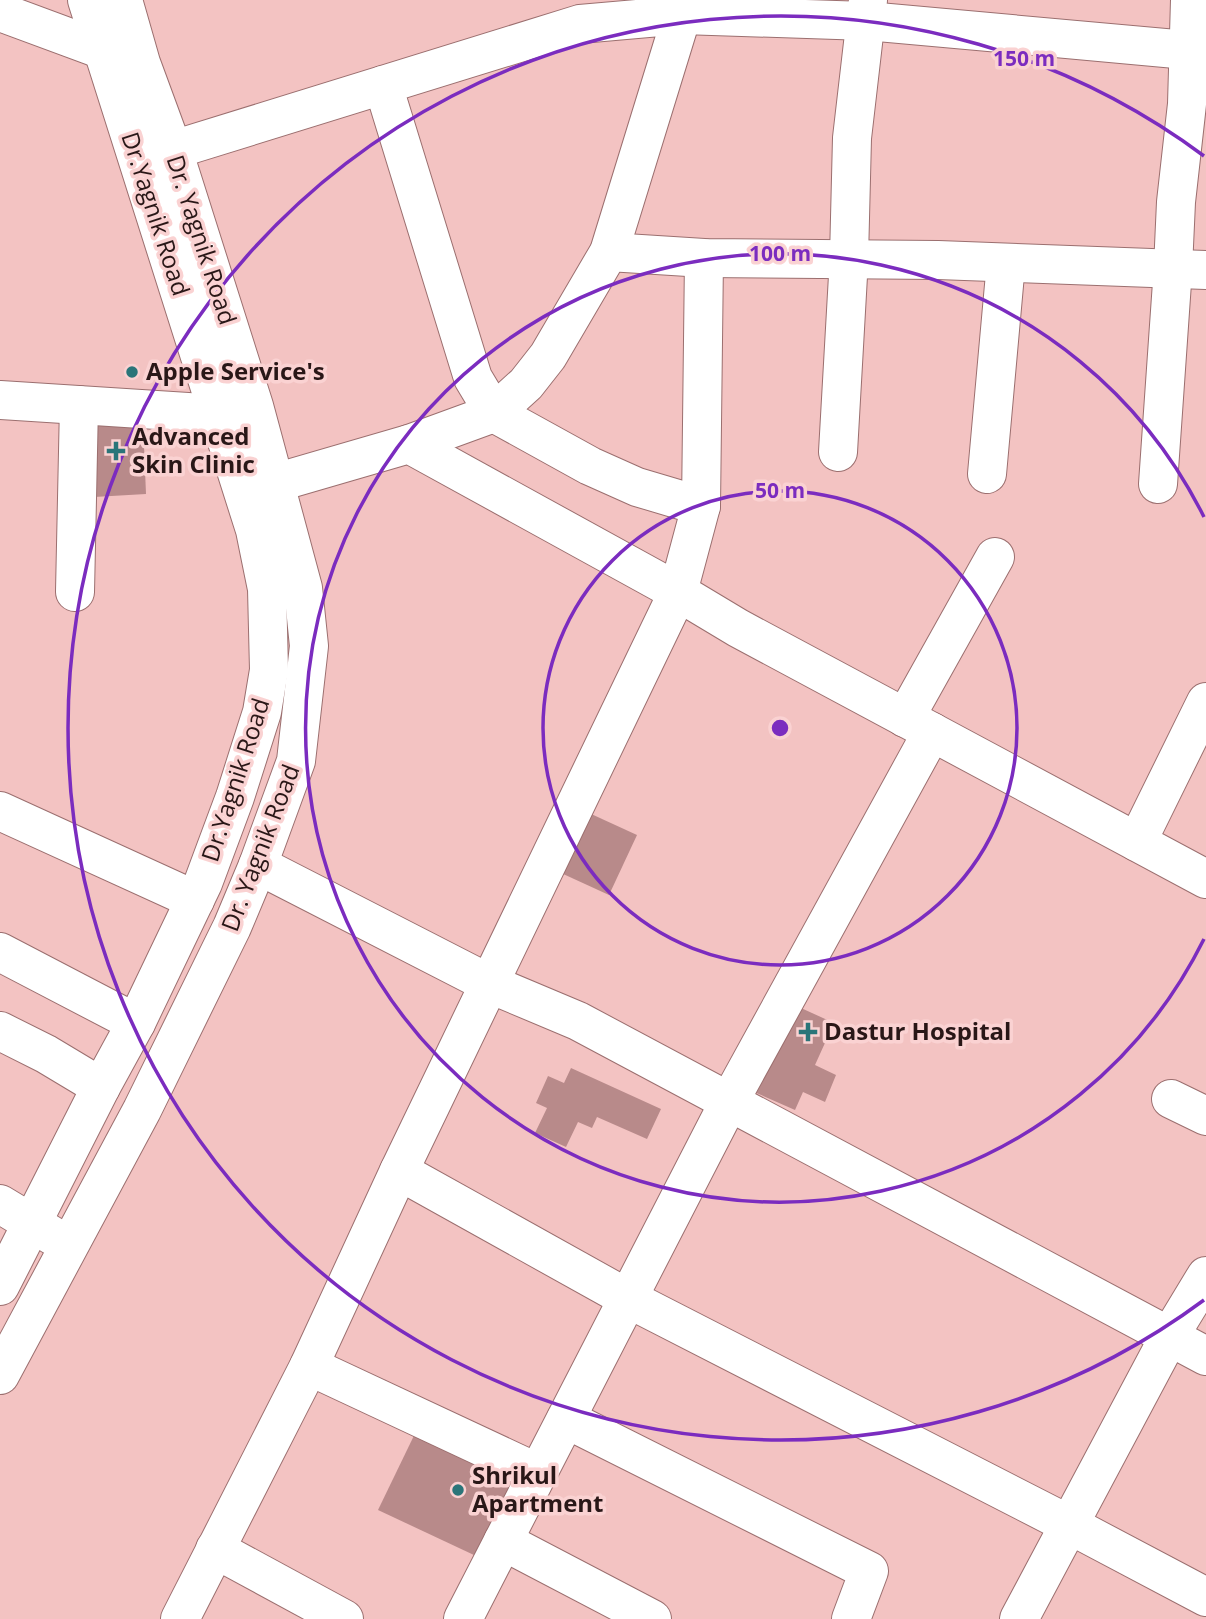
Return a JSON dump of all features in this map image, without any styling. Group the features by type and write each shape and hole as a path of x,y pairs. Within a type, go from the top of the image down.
{"street":[{"name":"Dr.Yagnik Road","path":"87,0 103,52 155,155"},
{"name":"Dr. Yagnik Road","path":"0,1375 142,1110 232,927 296,761 309,646 303,588 260,488 155,155 141,63 122,0"},
{"path":"1158,484 1190,269 1176,202 1187,104 1197,50 1190,0"},
{"path":"155,155 580,24 682,15 867,10 1197,50"},
{"path":"838,452 849,258 852,138 867,10"},
{"path":"0,12 103,52 141,63"},
{"path":"260,488 409,444 494,413 526,384 548,356 608,252 682,15"},
{"path":"383,85 473,378 494,413 601,472 637,487 701,506"},
{"path":"608,252 753,260 849,258 1190,269"},
{"path":"180,1619 309,1366 399,1171 678,592 701,506 704,258"},
{"path":"987,474 1006,263"},
{"path":"0,400 237,410"},
{"path":"75,592 79,405"},
{"path":"409,444 678,592 738,628 1206,879"},
{"name":"Dr.Yagnik Road","path":"0,1286 136,1023 195,900 235,797 262,712 269,670 267,589 255,530 260,488"},
{"path":"463,1619 729,1102 918,725 995,557"},
{"path":"1137,842 1206,702"},
{"path":"0,811 195,900"},
{"path":"258,865 491,984 578,1021 1206,1356"},
{"path":"0,951 136,1023"},
{"path":"0,1031 46,1054 101,1087"},
{"path":"1171,1099 1206,1116"},
{"path":"399,1171 628,1298 1069,1524 1202,1585"},
{"path":"0,1204 70,1245"},
{"path":"1018,1619 1169,1338 1206,1276"},
{"path":"309,1366 538,1473"},
{"path":"566,1419 869,1571 851,1619"},
{"path":"503,1541 652,1619"},
{"path":"215,1549 344,1619"}],"building":[{"path":"143,421 146,494 94,497 91,424"},
{"path":"589,813 637,835 609,895 561,873"},
{"path":"790,1003 834,1023 815,1065 836,1075 825,1102 803,1092 795,1110 752,1091"},
{"path":"571,1068 661,1109 647,1139 597,1117 592,1128 578,1122 566,1147 535,1133 547,1108 536,1103 548,1076 564,1083"},
{"name":"Shrikul Apartment","path":"422,1419 538,1473 491,1563 378,1510"}],"place":[{"name":"Apple Service's","path":"132,372"},
{"name":"Advanced Skin Clinic","path":"116,451"},
{"name":"Dastur Hospital","path":"808,1032"},
{"name":"Shrikul Apartment","path":"458,1490"}]}
